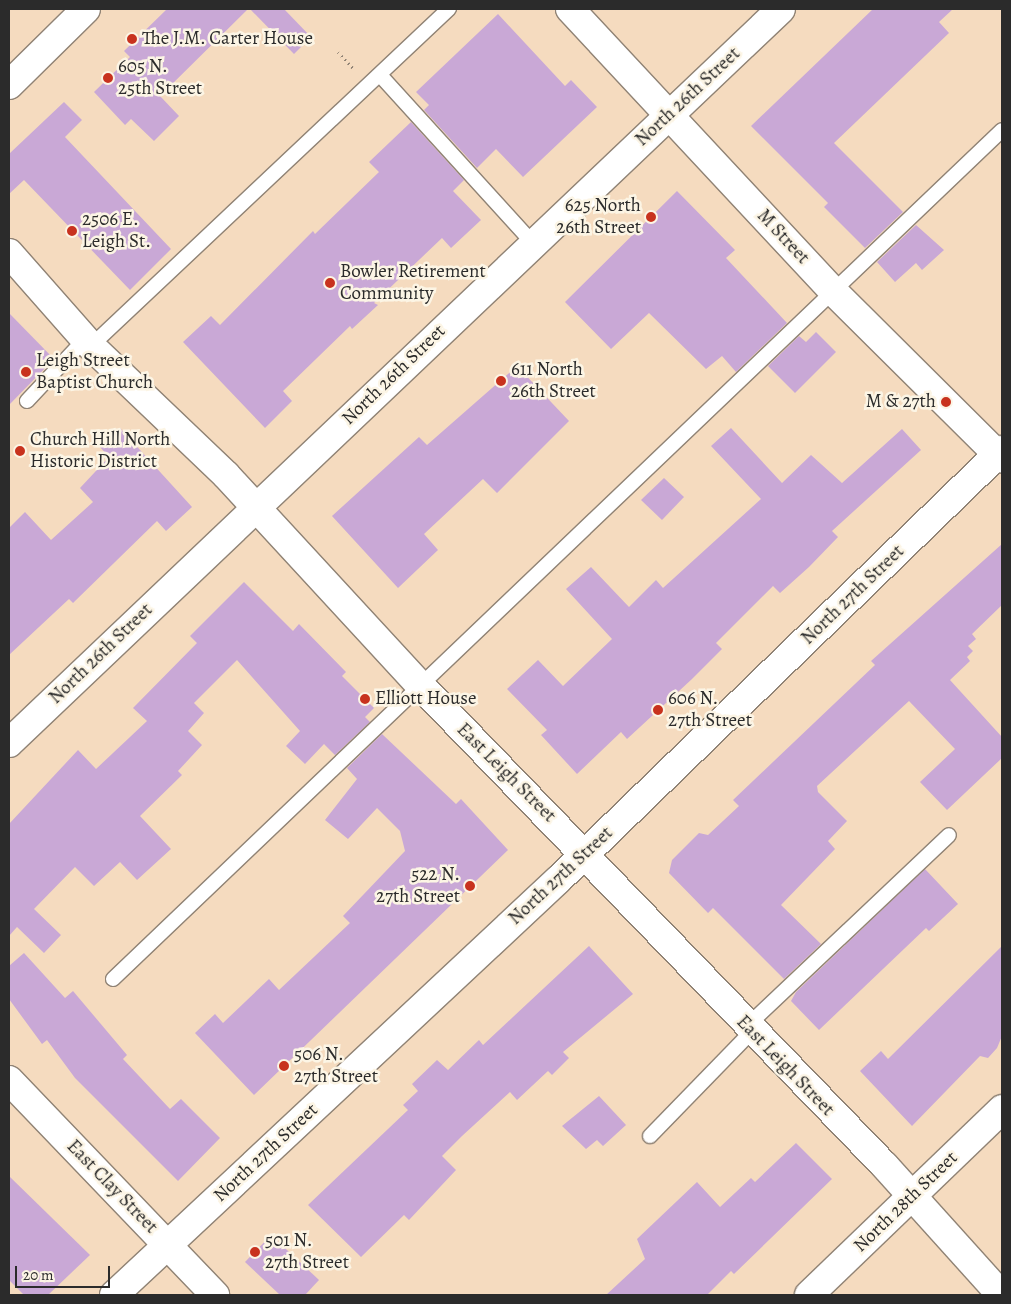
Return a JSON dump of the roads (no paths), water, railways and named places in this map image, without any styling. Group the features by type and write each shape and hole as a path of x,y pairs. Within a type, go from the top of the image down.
{"street":[{"path":"9,85 86,9"},
{"name":"M Street","path":"570,9 835,293 1001,454"},
{"name":"North 26th Street","path":"9,742 255,506 781,9"},
{"name":"East Leigh Street","path":"9,253 88,343 255,506 420,685 584,853 749,1029 913,1196 1001,1295"},
{"name":"North 27th Street","path":"114,1295 584,853 1001,454"},
{"name":"East Clay Street","path":"9,1080 215,1295"},
{"name":"North 28th Street","path":"809,1295 1002,1109"}],"lane":[{"path":"27,401 449,9"},
{"path":"380,75 533,243"},
{"path":"113,979 420,685 835,293 1002,130"},
{"path":"650,1136 749,1029 949,835"}],"place":[{"name":"The J.M. Carter House","path":"132,39"},
{"name":"605 N. 25th Street","path":"108,78"},
{"name":"625 North 26th Street","path":"651,217"},
{"name":"2506 E. Leigh St.","path":"72,231"},
{"name":"Bowler Retirement Community","path":"330,283"},
{"name":"Leigh Street Baptist Church","path":"26,372"},
{"name":"611 North 26th Street","path":"501,381"},
{"name":"M & 27th","path":"946,402"},
{"name":"Church Hill North Historic District","path":"20,451"},
{"name":"Elliott House","path":"365,699"},
{"name":"606 N. 27th Street","path":"658,710"},
{"name":"522 N. 27th Street","path":"470,886"},
{"name":"506 N. 27th Street","path":"284,1066"},
{"name":"501 N. 27th Street","path":"255,1252"}]}
